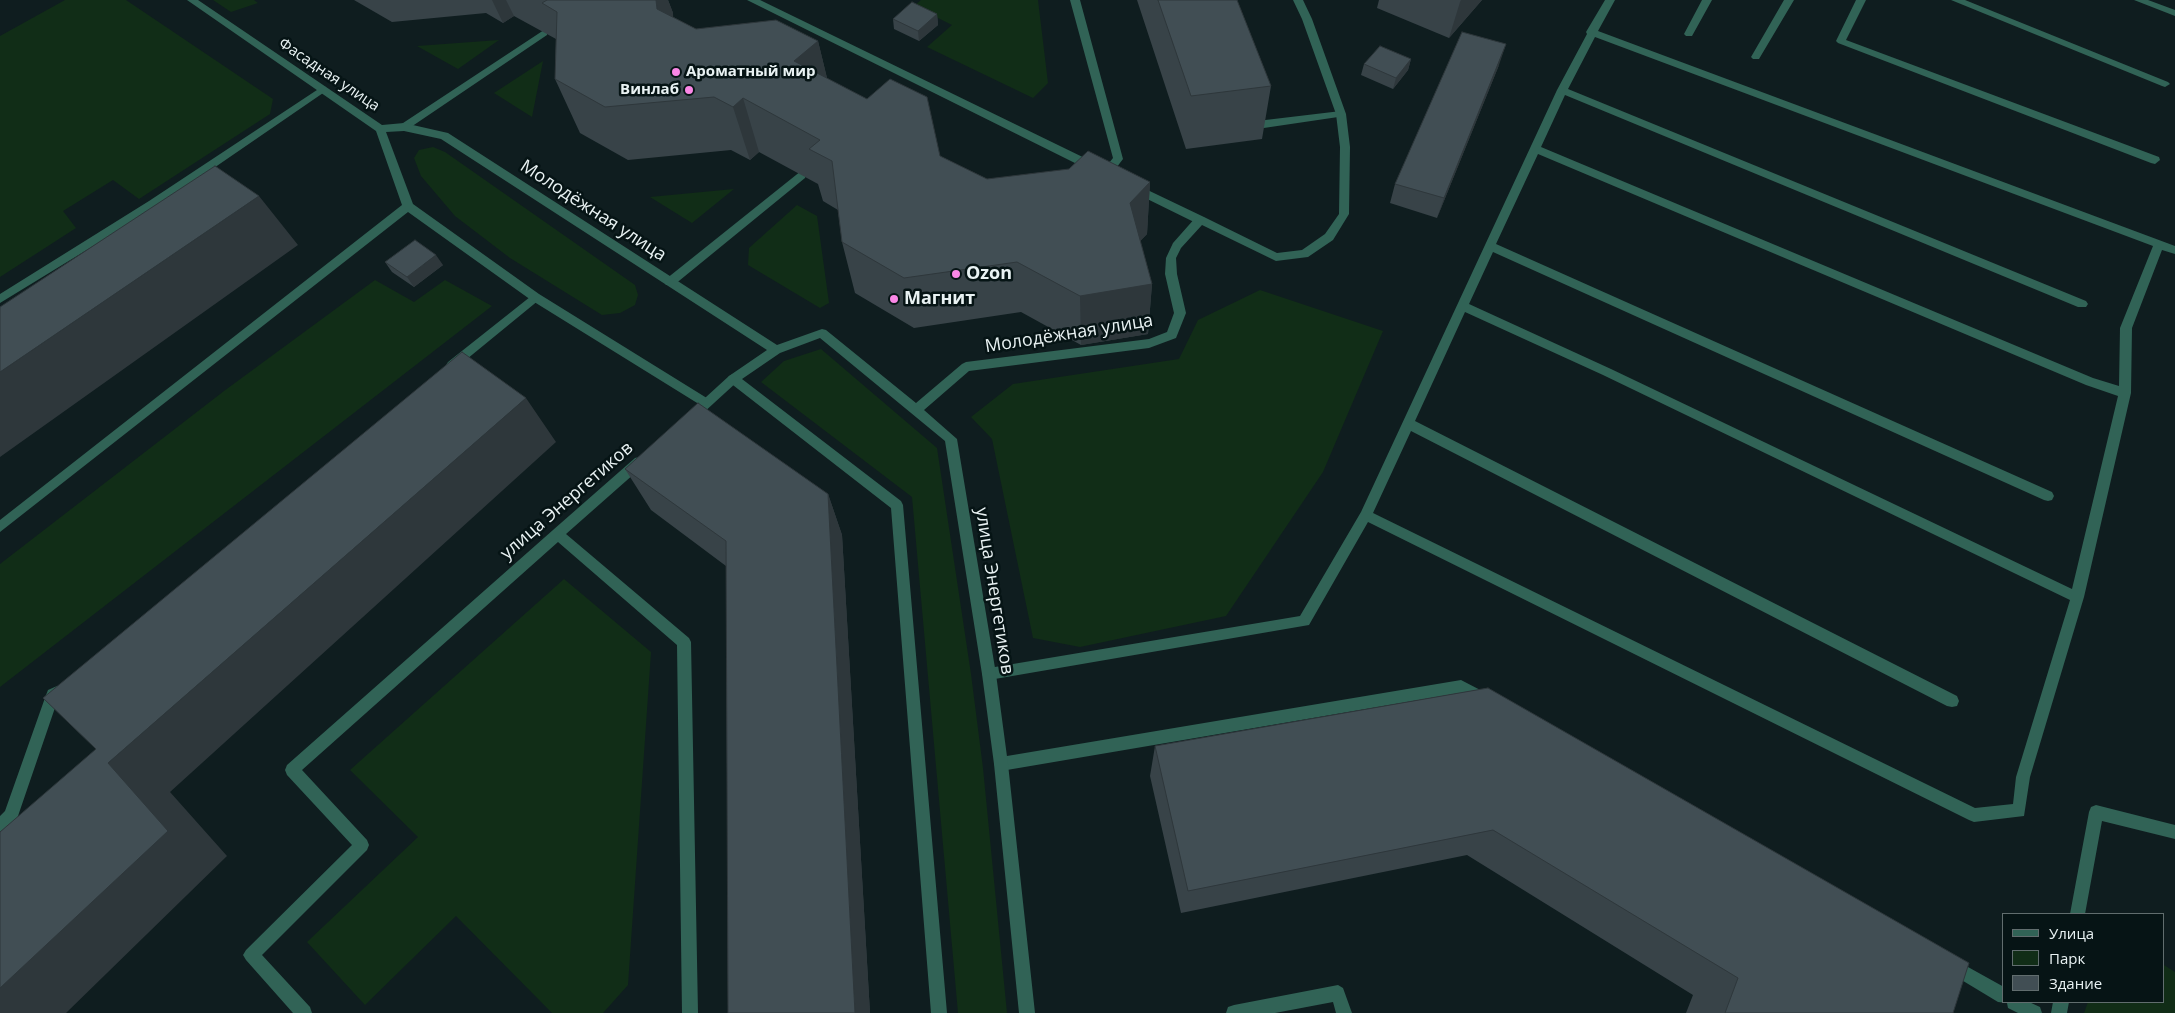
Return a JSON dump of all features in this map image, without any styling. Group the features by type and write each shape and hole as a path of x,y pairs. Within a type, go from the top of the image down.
{"street":[{"name":"Фасадная улица","path":"192,0 380,129 408,206"},
{"path":"752,0 912,83 1114,177 1276,257 1304,254 1328,237 1344,214 1345,146 1341,114 1307,19 1298,0"},
{"path":"1075,0 1118,159 1114,177"},
{"path":"989,674 1304,621 1366,514 1562,90 1591,32 1610,0"},
{"path":"1690,34 1707,0"},
{"path":"1756,57 1789,0"},
{"path":"1861,0 1841,41 2155,160"},
{"path":"1956,0 2165,84"},
{"path":"2139,0 2175,13"},
{"path":"404,127 544,32"},
{"path":"1591,32 2175,250"},
{"path":"0,299 153,204 324,89"},
{"path":"1562,90 2082,304"},
{"path":"1257,125 1341,114"},
{"name":"Молодёжная улица","path":"380,129 404,127 444,136 776,350"},
{"path":"1535,149 2090,382 2125,393"},
{"path":"670,282 801,175"},
{"path":"0,527 408,206 535,297 706,404"},
{"name":"Молодёжная улица","path":"916,410 966,367 1149,343 1172,335 1180,313 1171,274 1172,258 1177,246 1200,220"},
{"path":"1366,514 1974,815 2019,811 2023,777 2077,598 2125,393 2126,328 2159,244"},
{"path":"1490,246 2048,496"},
{"path":"443,372 535,297"},
{"path":"1463,306 1607,372 2077,598"},
{"name":"улица Энергетиков","path":"691,416 734,380 776,350 822,333 951,439 989,674 1001,764 1027,1013"},
{"path":"734,380 897,504 939,1013"},
{"path":"1408,424 1952,701"},
{"name":"улица Энергетиков","path":"304,1013 251,954 362,845 292,770 646,456"},
{"path":"556,534 684,642 690,1013"},
{"path":"0,825 11,816 53,695 68,682"},
{"path":"1001,764 1461,686 1495,706"},
{"path":"2077,913 2096,812 2175,832"},
{"path":"1935,956 2002,995"},
{"path":"1234,1013 1338,993 1344,1013"},
{"path":"2016,1003 2034,1013"}],"green space":[{"path":"65,0 126,0 273,99 270,114 139,199 113,180 63,211 76,228 0,277 0,36"},
{"path":"213,0 254,0 258,3 231,12"},
{"path":"921,0 1038,0 1048,83 1033,98 927,47 952,25 914,6"},
{"path":"499,40 458,69 417,46"},
{"path":"543,61 532,117 494,93"},
{"path":"433,147 445,152 635,285 638,295 635,305 620,313 602,315 510,258 455,216 421,176 414,158 419,150"},
{"path":"734,189 692,223 650,197"},
{"path":"797,205 817,216 829,303 820,308 748,265 749,248"},
{"path":"375,280 414,302 445,280 492,306 0,687 0,564 224,391"},
{"path":"1260,290 1383,331 1323,472 1226,616 1080,647 1033,638 992,439 971,417 1013,384 1179,359 1198,320"},
{"path":"821,349 937,448 983,768 1007,1013 958,1013 912,497 761,382 784,361"},
{"path":"564,579 651,652 628,985 603,1013 552,1013 456,916 365,1005 307,942 418,837 350,770"},
{"path":"2165,966 2175,972 2175,1013 2084,1013 2088,1003 2165,1003"}],"building":[{"path":"547,0 656,0 657,9 696,29 776,20 818,41 794,61 867,99 890,79 927,97 940,156 987,179 1069,169 1088,151 1150,182 1130,203 1152,284 1080,296 1017,262 904,278 842,242 832,161 809,149 820,140 743,98 733,107 714,97 605,107 555,79 557,12 542,3"},
{"path":"1158,0 1237,0 1271,86 1191,96"},
{"path":"912,2 937,14 918,31 893,19"},
{"path":"1462,32 1506,44 1444,198 1395,184"},
{"path":"1380,46 1411,59 1396,78 1364,64"},
{"path":"215,166 259,196 0,372 0,307"},
{"path":"415,240 436,255 407,277 385,262"},
{"path":"462,352 526,398 108,763 168,831 0,988 0,832 96,749 43,698"},
{"path":"698,403 828,494 855,1013 728,1013 726,541 625,469"},
{"path":"1488,688 1969,963 1953,1013 1725,1013 1738,978 1493,830 1188,891 1155,746"}],"place":[{"name":"Ароматный мир","path":"676,72"},
{"name":"Винлаб","path":"689,90"},
{"name":"Ozon","path":"956,274"},
{"name":"Магнит","path":"894,299"}]}
